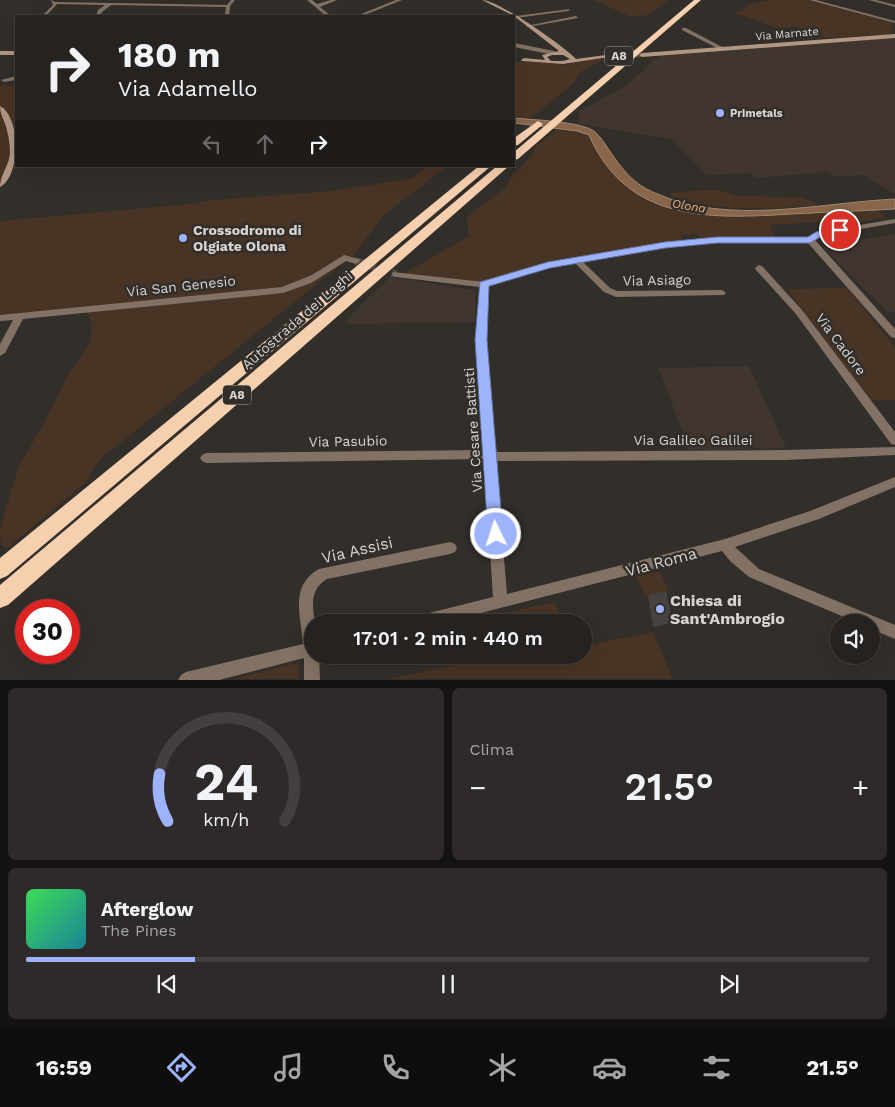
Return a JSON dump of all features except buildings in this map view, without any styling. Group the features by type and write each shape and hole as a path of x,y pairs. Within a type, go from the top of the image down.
{"highway":[{"name":"A8","path":"578,90 687,0"},
{"name":"A8","path":"515,157 698,0"},
{"path":"515,142 551,113"},
{"name":"Autostrada dei Laghi","path":"0,570 485,167"},
{"name":"Autostrada dei Laghi","path":"0,598 503,167"}],"street":[{"path":"227,15 228,6 233,0"},
{"path":"309,0 328,15"},
{"path":"317,6 335,0"},
{"path":"361,15 400,0"},
{"path":"484,0 513,15"},
{"path":"811,0 895,22"},
{"path":"870,0 895,6"},
{"path":"45,15 53,2 228,6"},
{"path":"98,15 100,11 112,2"},
{"path":"516,17 568,10"},
{"path":"516,17 573,57 571,61"},
{"path":"528,26 576,17"},
{"path":"684,29 723,50"},
{"name":"Via Marnate","path":"643,55 895,36"},
{"path":"515,45 554,53 592,57"},
{"path":"554,45 556,50 554,53"},
{"path":"537,49 546,52 546,57"},
{"path":"0,54 15,52"},
{"path":"522,60 546,57 554,53"},
{"path":"546,57 561,63 606,56"},
{"path":"4,80 15,78"},
{"path":"0,185 7,174 13,154 4,114"},
{"path":"396,274 484,285 548,265 665,245 717,240 810,240 819,234 895,221"},
{"path":"810,240 895,335"},
{"name":"Via San Genesio","path":"0,318 283,290 296,287 324,274 344,258 356,261"},
{"name":"Via Asiago","path":"577,260 607,290 616,294 721,293"},
{"name":"Via Cadore","path":"759,268 800,312 895,441"},
{"name":"Via Cesare Battisti","path":"484,285 481,340 501,603"},
{"path":"0,353 20,316"},
{"name":"Via Galileo Galilei","path":"490,457 786,455 895,451"},
{"name":"Via Pasubio","path":"206,458 481,454 490,457"},
{"name":"Via Roma","path":"455,614 725,545 814,515 895,482"},
{"path":"725,545 744,566 754,573 895,632"},
{"name":"Via Assisi","path":"306,614 306,598 311,583 319,575 450,548"},
{"path":"186,680 304,651"},
{"name":"Via Assisi","path":"312,664 312,680"}],"shaded area":[{"path":"590,0 668,0 648,15 631,17"},
{"path":"770,0 807,0 892,22 892,29 895,32 887,35 823,38 795,26 778,28 733,13 745,10 746,5"},
{"path":"895,38 895,194 864,175 836,177 827,172 755,178 752,173 707,175 671,139 579,124 579,111 625,87 656,58 661,56"},
{"path":"591,59 603,59 579,74 575,82 528,121 515,120 515,62 565,65"},
{"path":"15,85 15,115 13,119 15,119 15,162 0,184 0,86"},
{"path":"558,128 589,135 605,163 624,184 646,199 671,208 698,214 727,216 876,210 883,214 884,218 843,224 835,221 770,225 775,239 702,239 698,234 680,236 683,241 544,263 482,283 405,273 469,236 467,217 505,188 512,175 532,155 534,148"},
{"path":"427,167 447,167 386,213 354,254 98,461 85,483 6,549 1,543 0,531 13,483 21,462 40,430 69,373 90,343 92,327 88,313 83,311 0,318 0,221 200,203 201,201 332,191 413,178"},
{"path":"719,190 738,196 799,197 815,202 817,205 781,208 726,207 672,198 671,193"},
{"path":"895,234 895,312 888,313 822,246"},
{"path":"390,277 475,290 475,322 349,324 345,321"},
{"path":"847,288 895,347 895,400 870,400 787,289"},
{"path":"749,366 786,448 689,450 659,368"},
{"path":"659,571 669,590 646,596 636,576"},
{"path":"555,602 559,614 499,614"},
{"path":"653,632 673,679 389,679 458,664 592,664 592,644"},
{"path":"298,663 299,679 232,679"}],"water":[{"name":"Olona","path":"515,118 568,123 589,128 599,136 629,175 640,185 655,193 684,203 713,208 774,210 895,199 895,209 731,216 702,214 674,209 649,200 625,185 605,164 589,135 577,131 515,123"}],"tunnel":[{"path":"606,57 642,55"},
{"path":"356,261 396,274"}],"place":[{"name":"Primetals","path":"720,113"},
{"name":"Crossodromo di Olgiate Olona","path":"183,238"},
{"name":"Chiesa di Sant'Ambrogio","path":"660,609"}],"route":[{"path":"496,534 481,340 482,294 484,285 548,265 665,245 717,240 810,240 819,234 840,230"}]}
